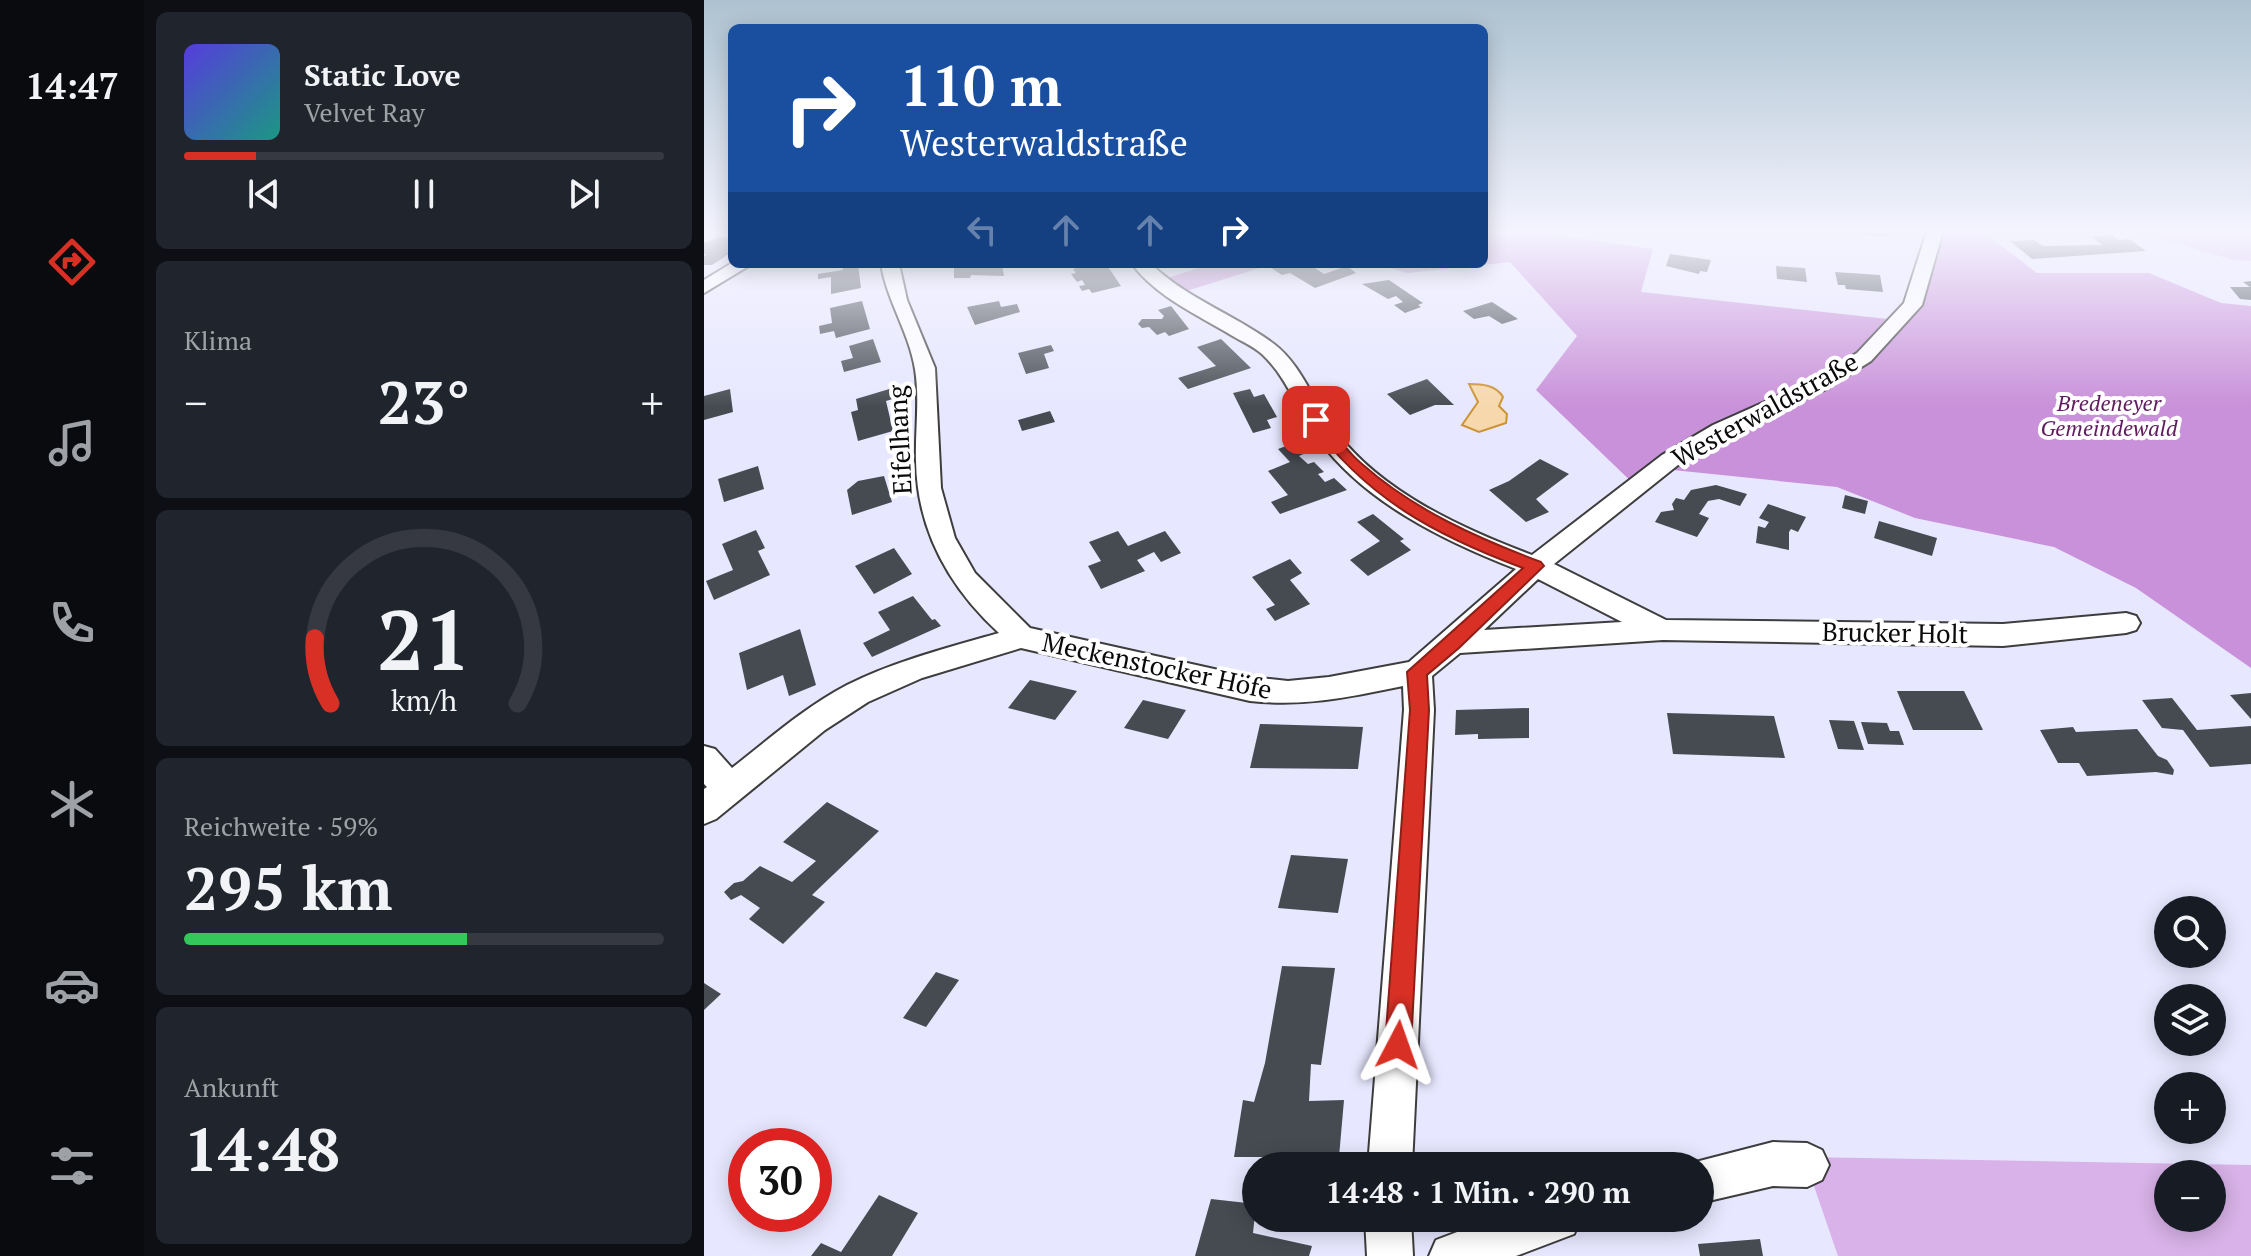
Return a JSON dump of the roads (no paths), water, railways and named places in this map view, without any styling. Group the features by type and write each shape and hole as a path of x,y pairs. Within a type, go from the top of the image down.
{"street":[{"name":"Eifelhang","path":"895,290 925,366 930,415 927,461 932,515 951,560 986,606 1021,637"},
{"name":"Brucker Holt","path":"1168,290 1267,348 1287,369 1327,436 1354,466 1387,493 1479,545 1535,566 1663,630"},
{"name":"Westerwaldstraße","path":"1417,672 1453,643 1535,566 1640,481 1691,446 1819,385 1864,357 1913,305 1918,290"},
{"name":"Brucker Holt","path":"1453,643 1663,630 2003,635 2126,623"},
{"name":"Meckenstocker Höfe","path":"704,809 814,721 857,694 913,669 1021,637 1250,689 1288,693 1329,689 1417,672"},
{"path":"1391,1152 1419,710 1417,672"},
{"path":"704,759 717,776 733,784"},
{"path":"1714,1178 1773,1164 1807,1165"},
{"path":"1389,1232 1390,1256"},
{"path":"1452,1256 1519,1232"}],"park label":[{"name":"Bredeneyer Gemeindewald","path":"2109,416"}]}
